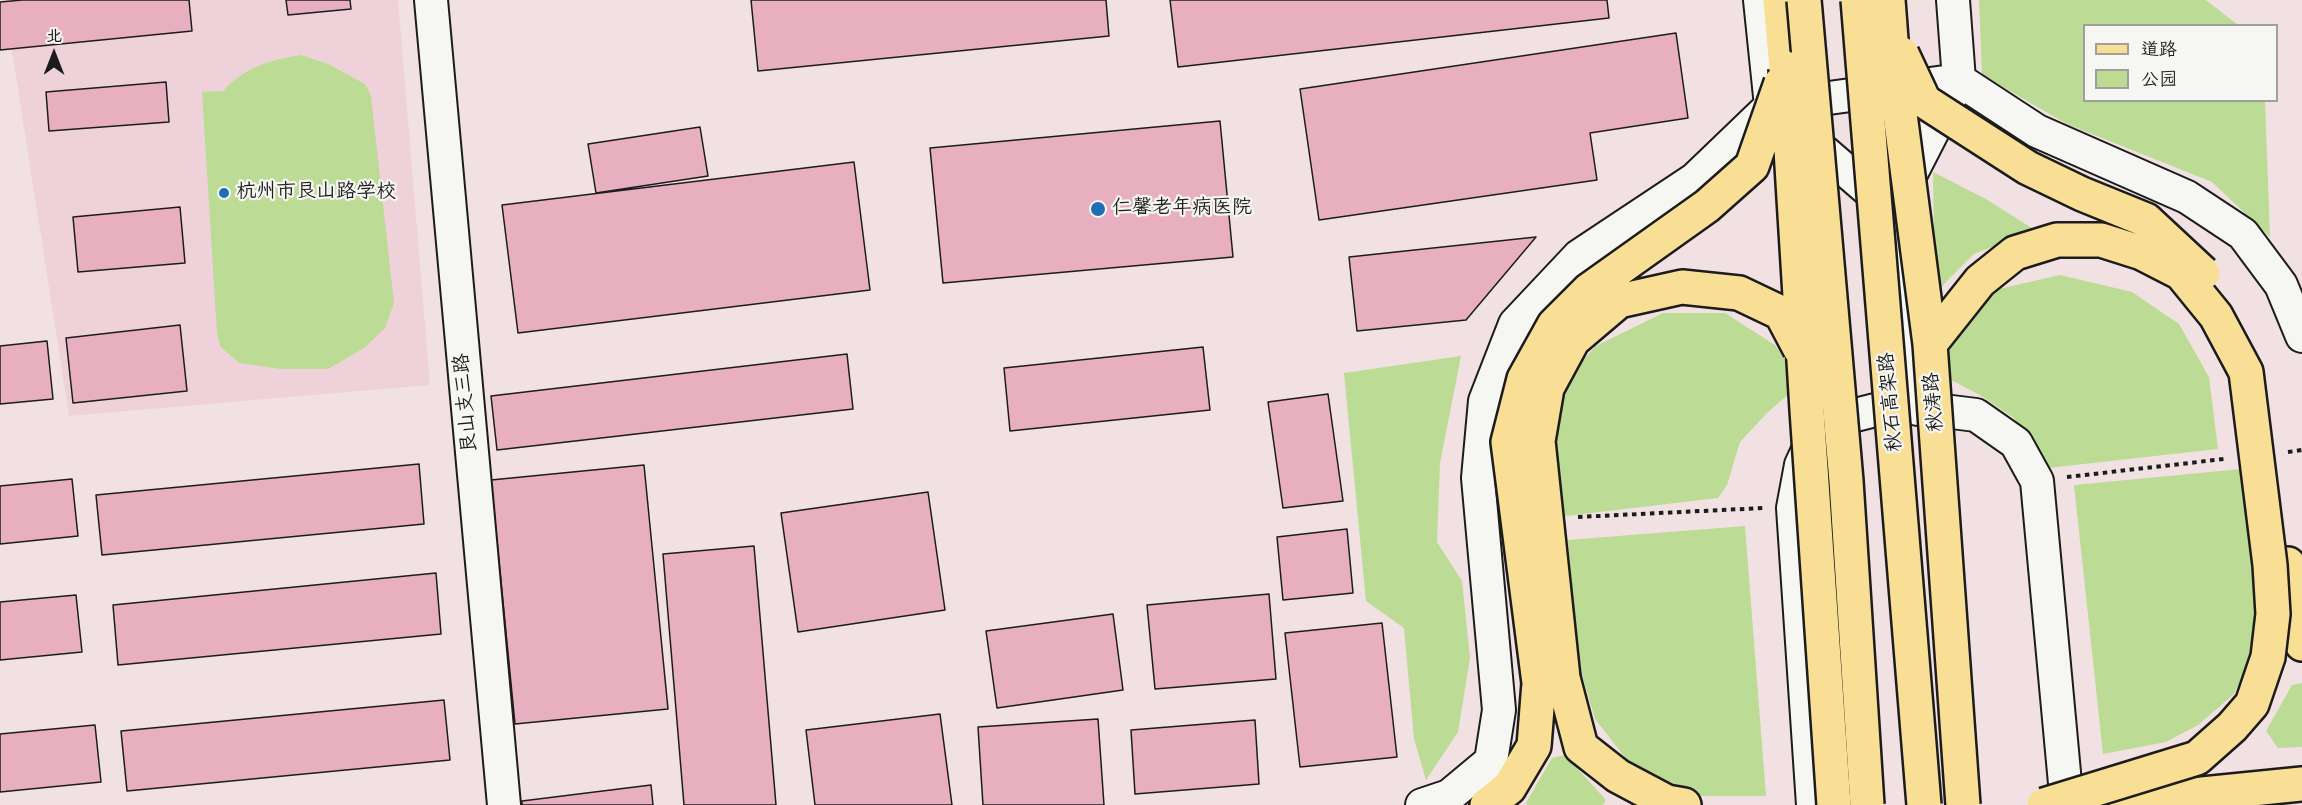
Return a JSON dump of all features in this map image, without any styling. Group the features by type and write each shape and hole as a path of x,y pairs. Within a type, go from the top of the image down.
{"main road":[{"path":"1780,0 1834,805"},
{"path":"1804,0 1846,481 1867,805"},
{"name":"秋石高架路","path":"1858,0 1924,805"},
{"path":"1889,15 1924,101 2028,168 2082,194 2146,220 2196,264 2244,320 2265,374 2288,564 2302,644"},
{"name":"秋涛路","path":"1889,15 1930,344 1963,805"},
{"path":"1487,805 1509,788 1534,746 1539,683 1508,442 1524,379 1554,325 1589,290 1707,206 1752,166 1786,68"},
{"path":"1930,344 1980,281 2016,254 2057,240 2101,240 2142,254 2181,273 2216,316 2246,372 2270,565 2273,614 2268,657 2252,704 2232,727 2198,758 2044,805"},
{"path":"1684,805 1667,802 1618,776 1581,747 1563,678 1538,441 1547,388 1573,340 1619,301 1682,287 1739,293 1781,313 1803,356"},
{"path":"2093,805 2302,784"}],"street":[{"name":"艮山支三路","path":"431,0 504,805"},
{"path":"1760,0 1771,106 1879,200 1906,407"},
{"path":"1906,407 1896,203 1959,80 1953,0"},
{"path":"1422,805 1449,796 1491,760 1499,710 1478,478 1485,401 1515,324 1579,256 1695,179 1771,106 1959,80 2037,131 2187,197 2243,234 2281,285 2302,336"},
{"path":"1814,805 1793,508 1802,465 1820,424 1906,407 1976,415 2016,443 2037,481 2067,805"}],"path":[{"path":"2279,453 2302,450"},
{"path":"2037,481 2233,458"},
{"path":"1576,517 1793,508"}],"shaded area":[{"name":"杭州市艮山路学校","path":"4,0 398,0 430,385 69,416"}],"green space":[{"path":"1979,0 2206,0 2237,24 2083,24 2083,102 2265,102 2270,237 2212,182 2067,124 1982,75"},
{"path":"301,55 328,64 365,84 371,96 394,303 385,328 364,348 328,369 281,369 239,363 220,346 217,333 202,92 223,91 249,70"},
{"path":"1933,172 1986,199 2035,230 1974,254 1935,293"},
{"path":"2060,275 2132,292 2179,324 2209,377 2218,449 2048,468 2036,457 2014,418 1980,395 1945,377 1950,350 1958,331 1999,289"},
{"path":"1663,313 1725,313 1775,345 1787,362 1798,386 1768,412 1740,442 1727,485 1718,498 1549,518 1558,388 1596,346"},
{"path":"1461,356 1440,463 1437,542 1462,581 1470,658 1458,732 1426,780 1414,739 1404,628 1366,601 1344,373"},
{"path":"2252,468 2263,588 2257,648 2233,695 2198,725 2166,742 2103,754 2074,485"},
{"path":"1745,526 1766,796 1702,796 1667,784 1628,761 1595,719 1578,661 1568,540"},
{"path":"2302,683 2302,747 2278,748 2266,731 2292,685"},
{"path":"1565,755 1606,800 1603,805 1527,805 1526,803 1552,758"}],"building":[{"path":"189,0 192,31 0,50 0,2"},
{"path":"286,0 350,0 351,9 288,15"},
{"path":"751,0 1106,0 1109,36 758,71"},
{"path":"1170,0 1607,0 1609,18 1178,67"},
{"path":"1676,33 1688,118 1590,133 1597,180 1319,220 1300,89"},
{"path":"166,82 169,122 49,131 46,92"},
{"path":"1220,121 1233,257 943,283 930,148"},
{"path":"700,127 708,176 596,193 588,144"},
{"path":"854,162 870,290 518,333 502,205"},
{"path":"180,207 185,263 78,272 73,217"},
{"path":"1536,237 1466,320 1357,331 1349,257"},
{"path":"180,325 187,391 73,403 66,338"},
{"path":"47,341 53,399 0,404 0,346"},
{"path":"1203,347 1210,410 1010,431 1004,368"},
{"path":"847,354 853,409 497,450 491,396"},
{"path":"1328,394 1343,501 1283,508 1268,402"},
{"path":"419,464 424,524 102,555 96,495"},
{"path":"644,465 668,709 515,724 491,480"},
{"path":"72,479 78,536 0,544 0,486"},
{"path":"928,492 945,610 798,632 781,513"},
{"path":"1347,529 1353,593 1283,600 1277,537"},
{"path":"754,546 776,805 684,805 663,554"},
{"path":"436,573 441,634 118,665 113,605"},
{"path":"1269,594 1276,679 1155,689 1147,605"},
{"path":"76,595 82,652 0,660 0,602"},
{"path":"1113,614 1123,690 997,708 986,631"},
{"path":"1382,623 1397,757 1300,767 1285,633"},
{"path":"444,700 450,760 127,791 121,731"},
{"path":"940,714 952,805 815,805 806,730"},
{"path":"1098,719 1104,805 983,805 978,727"},
{"path":"1255,720 1259,784 1135,794 1131,730"},
{"path":"95,725 101,782 0,792 0,734"},
{"path":"651,785 653,805 522,805 522,801"}],"place":[{"name":"杭州市艮山路学校","path":"224,193"},
{"name":"仁馨老年病医院","path":"1098,209"}]}
